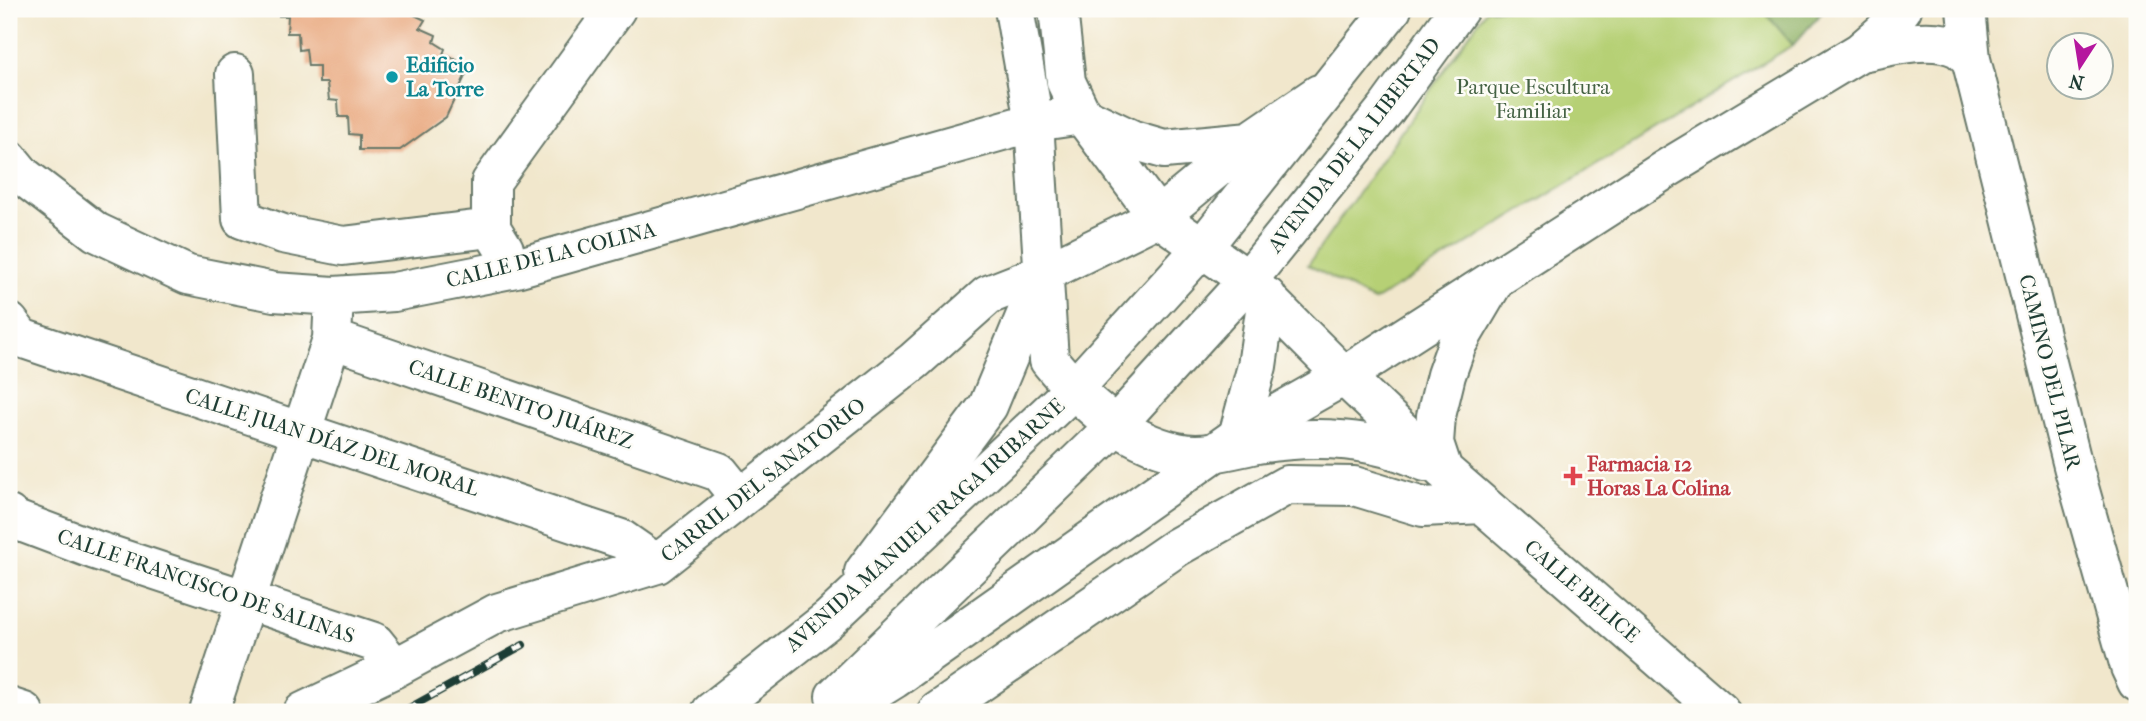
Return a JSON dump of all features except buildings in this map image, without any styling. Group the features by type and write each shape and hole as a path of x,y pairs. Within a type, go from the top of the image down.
{"street":[{"path":"516,268 491,228 491,182 616,9"},
{"path":"1014,9 1034,122 1049,360 1073,390 1115,426 1141,441 1180,453 1226,445"},
{"path":"1058,9 1066,82 1082,115 1158,217"},
{"path":"1202,248 1392,9"},
{"name":"AVENIDA DE LA LIBERTAD","path":"819,712 1257,289 1459,9"},
{"path":"841,712 894,679 1226,445 1343,376 1721,135 1860,52 1883,32 1902,9"},
{"name":"CAMINO DEL PILAR","path":"1966,9 1971,60 2073,466 2130,667 2137,682"},
{"path":"1860,52 1902,44 1935,42 1958,48 1971,60"},
{"path":"235,74 242,219 283,234 343,246 491,228"},
{"name":"CARRIL DEL SANATORIO","path":"303,712 395,668 497,613 657,564 914,361 988,295 1044,273 1158,217 1250,141 1335,82"},
{"path":"1082,115 1133,140 1164,149 1250,141"},
{"name":"CALLE DE LA COLINA","path":"13,175 96,232 188,275 274,292 334,296 394,292 516,268 1034,122 1082,115"},
{"name":"CALLE BELICE","path":"1158,217 1257,289 1343,376 1443,470 1721,712"},
{"name":"AVENIDA MANUEL FRAGA IRIBARNE","path":"711,712 829,619 1073,390 1202,248"},
{"path":"829,619 988,407 1044,273"},
{"path":"1443,470 1434,443 1436,416 1446,374 1457,344 1496,278"},
{"path":"1226,445 1257,366 1257,289"},
{"path":"209,712 332,339 334,296"},
{"name":"CALLE JUAN DÍAZ DEL MORAL","path":"9,322 21,338 621,539 657,564"},
{"name":"CALLE BENITO JUÁREZ","path":"332,339 719,472 740,498"},
{"name":"CALLE BELICE","path":"1226,445 1333,440 1368,443 1400,450 1443,470"},
{"path":"937,712 1177,547 1287,485 1354,486 1423,507 1482,504"},
{"name":"CALLE FRANCISCO DE SALINAS","path":"9,515 13,519 95,550 374,642 395,668"},
{"path":"9,707 24,712"}],"green space":[{"name":"Parque Escultura Familiar","path":"1487,9 1762,9 1793,45 1374,301 1308,265"},
{"path":"1762,9 1825,9 1793,45"}],"railway":[{"path":"402,712 523,645"}],"place":[{"name":"Edificio La Torre","path":"392,77"},
{"name":"Farmacia 12 Horas La Colina","path":"1573,476"}]}
